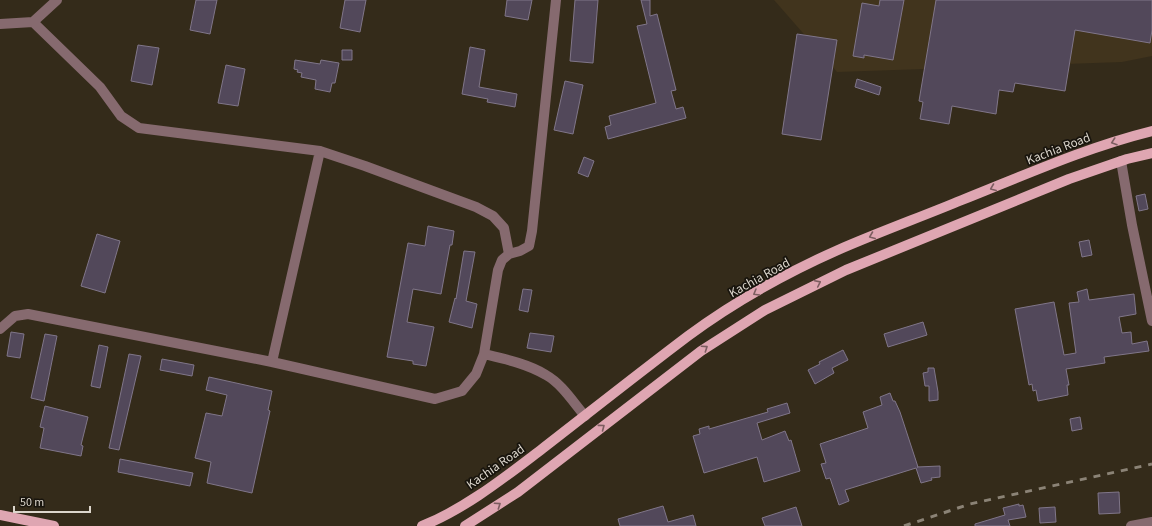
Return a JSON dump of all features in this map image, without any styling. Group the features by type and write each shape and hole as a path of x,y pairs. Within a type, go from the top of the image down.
{"main road":[{"name":"Kachia Road","path":"422,526 478,495 509,474 725,311 786,276 837,251 1059,161 1125,138 1152,131"},
{"path":"465,526 518,492 701,351 765,310 846,270 1069,179 1121,161 1152,153"},
{"path":"0,515 54,526"}],"street":[{"path":"0,24 33,22 57,0"},
{"path":"0,329 15,316 28,314 272,362 435,399 462,391 476,374 484,354 498,270 502,260 509,254 520,251 529,246 532,231 556,0"},
{"path":"33,22 100,87 121,116 139,128 320,152 365,166 476,207 493,216 504,228 509,254"},
{"path":"272,362 320,152"},
{"path":"1121,161 1132,226 1152,321"},
{"path":"484,354 513,361 546,375 557,384 585,416"},
{"path":"1131,526 1148,524"}],"shaded area":[{"path":"774,0 1152,0 1152,56 1122,62 837,72"}],"building":[{"path":"196,0 217,0 210,34 190,30"},
{"path":"345,0 366,0 360,32 340,28"},
{"path":"507,0 532,0 528,20 505,16"},
{"path":"575,0 598,0 593,63 570,61"},
{"path":"641,0 650,0 650,16 657,14 676,90 671,91 676,109 683,107 686,118 608,139 605,127 611,125 609,116 656,103 637,26 647,24"},
{"path":"880,0 904,0 893,60 864,55 864,58 853,56 862,3 879,6"},
{"path":"936,0 1152,0 1152,30 1150,43 1075,30 1065,91 1015,83 1013,92 999,90 996,114 952,106 949,124 920,119 923,102 919,101"},
{"path":"797,34 837,40 821,140 782,134"},
{"path":"138,45 159,48 152,85 131,81"},
{"path":"470,47 485,50 479,87 517,94 515,107 487,102 488,99 462,94"},
{"path":"342,50 352,50 352,60 342,60"},
{"path":"295,60 320,64 321,60 339,63 335,83 332,83 330,92 315,89 316,80 301,77 302,73 297,72 298,70 294,69"},
{"path":"226,65 245,69 238,106 218,103"},
{"path":"857,79 881,87 879,95 855,87"},
{"path":"565,81 583,85 573,134 554,130"},
{"path":"584,157 594,161 588,177 578,173"},
{"path":"1145,194 1148,209 1139,211 1136,196"},
{"path":"428,226 454,231 441,294 413,289 407,322 434,327 426,366 413,364 413,361 387,357 408,243 425,246"},
{"path":"97,234 120,241 105,293 81,286"},
{"path":"1089,240 1092,255 1082,257 1079,242"},
{"path":"464,251 475,252 466,301 477,304 472,328 449,322 455,298 456,299"},
{"path":"523,289 532,290 528,312 519,310"},
{"path":"1087,289 1089,300 1134,294 1136,314 1119,317 1122,333 1131,332 1132,344 1147,341 1149,351 1104,357 1105,363 1066,369 1069,385 1067,385 1068,395 1038,401 1036,390 1033,391 1032,384 1029,385 1015,309 1054,302 1064,355 1076,353 1069,303 1079,302 1077,292"},
{"path":"923,322 927,335 888,347 884,334"},
{"path":"11,332 24,334 20,358 7,356"},
{"path":"530,333 554,336 551,352 527,348"},
{"path":"45,334 57,336 44,401 31,398"},
{"path":"99,345 108,347 100,388 91,386"},
{"path":"843,350 848,360 832,368 834,373 815,384 808,370 820,364 819,362"},
{"path":"129,354 141,356 119,450 109,448"},
{"path":"162,359 194,365 192,376 160,370"},
{"path":"928,368 934,368 938,400 929,401 929,386 925,386 923,373 928,372"},
{"path":"209,377 272,391 268,410 270,411 252,493 207,483 211,462 195,458 206,413 222,416 227,395 206,390"},
{"path":"890,393 900,412 918,467 940,466 940,477 931,478 932,480 921,483 916,468 845,490 849,501 839,505 830,478 826,479 821,464 826,463 820,444 868,428 863,412 882,405 880,397"},
{"path":"787,403 790,413 757,423 762,440 785,431 789,441 791,440 800,471 764,482 757,457 704,473 693,436 700,434 699,429 709,426 709,429 768,412 767,409"},
{"path":"45,406 88,417 81,445 83,446 81,456 40,448 44,428 40,427"},
{"path":"1080,417 1082,429 1072,431 1070,419"},
{"path":"120,459 193,473 190,486 118,472"},
{"path":"1119,492 1120,513 1099,514 1098,493"},
{"path":"1019,504 1019,506 1023,505 1026,517 1008,520 1010,526 975,526 975,524 1005,515 1003,508"},
{"path":"663,506 668,522 693,515 696,526 620,526 618,519"},
{"path":"796,507 802,526 765,526 762,518"},
{"path":"1055,507 1056,522 1040,523 1039,508"}],"railway":[{"path":"904,526 970,504 1152,464"}]}
